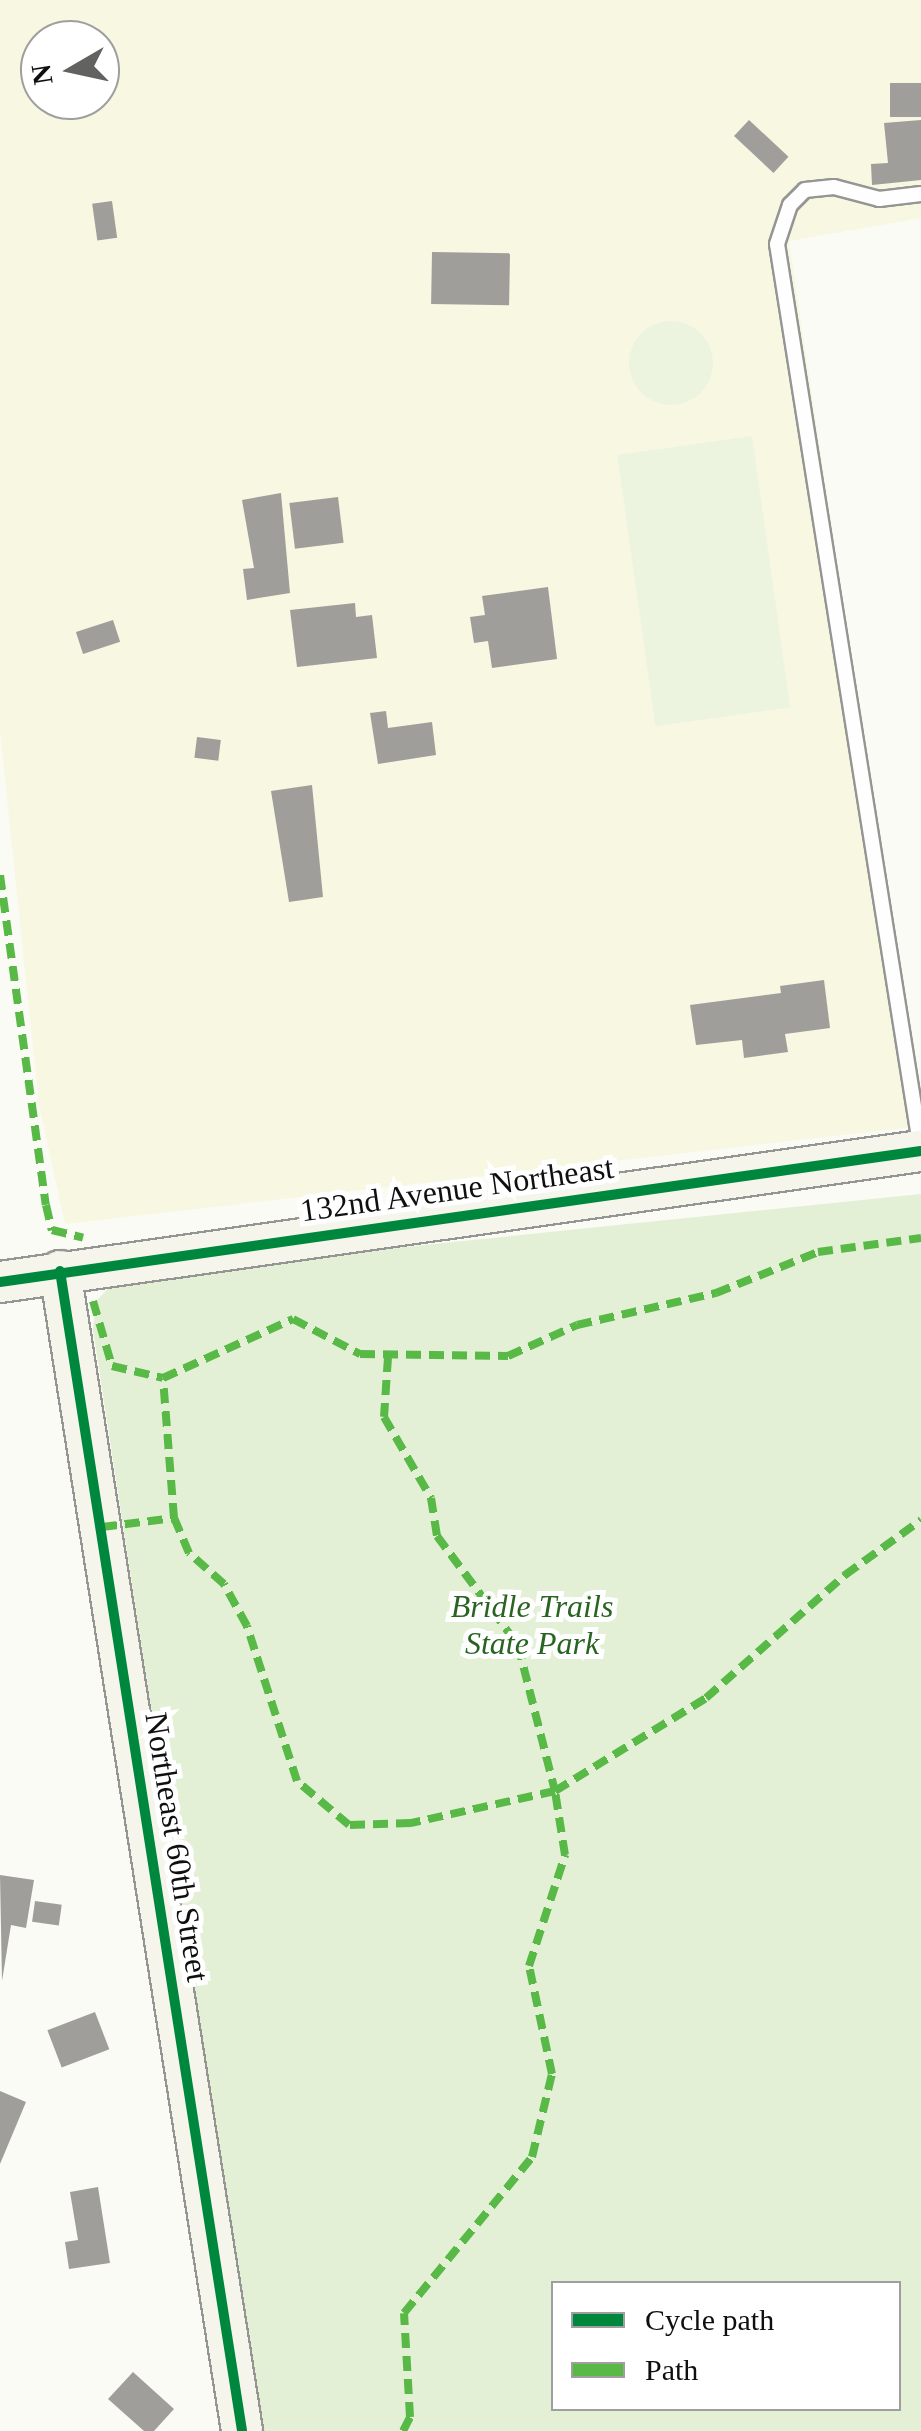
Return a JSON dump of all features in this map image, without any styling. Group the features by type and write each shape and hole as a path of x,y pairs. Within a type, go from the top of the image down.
{"street":[{"name":"132nd Avenue Northeast","path":"0,1282 921,1150"},
{"name":"Northeast 60th Street","path":"60,1271 242,2431"}],"lane":[{"path":"921,194 879,199 834,188 805,190 790,205 777,244 921,1150"}],"green space":[{"path":"0,0 921,0 921,218 789,241 921,1126 65,1224 39,1105 0,732"},
{"path":"663,321 679,321 695,328 706,339 713,363 710,379 701,393 679,405 663,405 647,398 636,387 629,371 629,355 636,339 647,328"},
{"path":"752,436 790,707 655,726 617,455"},
{"name":"Bridle Trails State Park","path":"921,1194 921,2431 262,2431 93,1330 95,1302 121,1276"}],"building":[{"path":"890,83 921,83 921,117 890,117"},
{"path":"749,120 788,157 773,173 734,136"},
{"path":"921,120 921,180 872,185 871,164 888,163 884,123"},
{"path":"112,201 117,238 97,240 92,204"},
{"path":"432,252 510,253 509,305 431,304"},
{"path":"281,493 290,593 247,600 243,569 254,568 242,500"},
{"path":"338,497 344,543 295,549 289,503"},
{"path":"548,587 557,659 492,668 488,641 474,643 470,617 485,615 482,596"},
{"path":"355,603 356,617 372,615 377,658 297,667 290,610"},
{"path":"113,620 120,642 83,654 76,632"},
{"path":"386,711 388,728 432,722 436,755 378,764 370,713"},
{"path":"197,737 221,740 218,761 194,758"},
{"path":"312,785 323,897 289,902 271,791"},
{"path":"824,980 830,1028 785,1034 788,1052 744,1058 742,1040 696,1045 690,1005 781,993 780,986"},
{"path":"0,1875 34,1880 26,1928 11,1925 2,1981"},
{"path":"35,1901 62,1905 59,1926 32,1922"},
{"path":"95,2012 109,2049 62,2068 47,2030"},
{"path":"0,2091 26,2102 0,2164"},
{"path":"98,2187 110,2263 69,2269 65,2242 78,2240 70,2192"},
{"path":"133,2372 174,2409 154,2431 144,2431 108,2399"}],"marked path":[{"path":"0,875 46,1205 52,1230 83,1238"},
{"path":"388,1357 384,1417 431,1498 437,1536 518,1645 555,1791 411,1823 349,1825 297,1781 247,1626 224,1584 189,1553 174,1518 163,1378 293,1319 360,1354 508,1356 577,1325 716,1293 818,1252 921,1238"},
{"path":"93,1301 112,1366 163,1378"},
{"path":"102,1527 174,1518"},
{"path":"403,2431 410,2417 404,2313 532,2157 552,2074 529,1966 565,1855 555,1791 706,1698 845,1575 921,1520"}],"cycle path":[{"path":"0,1282 921,1151"},
{"path":"60,1271 242,2431"}]}
